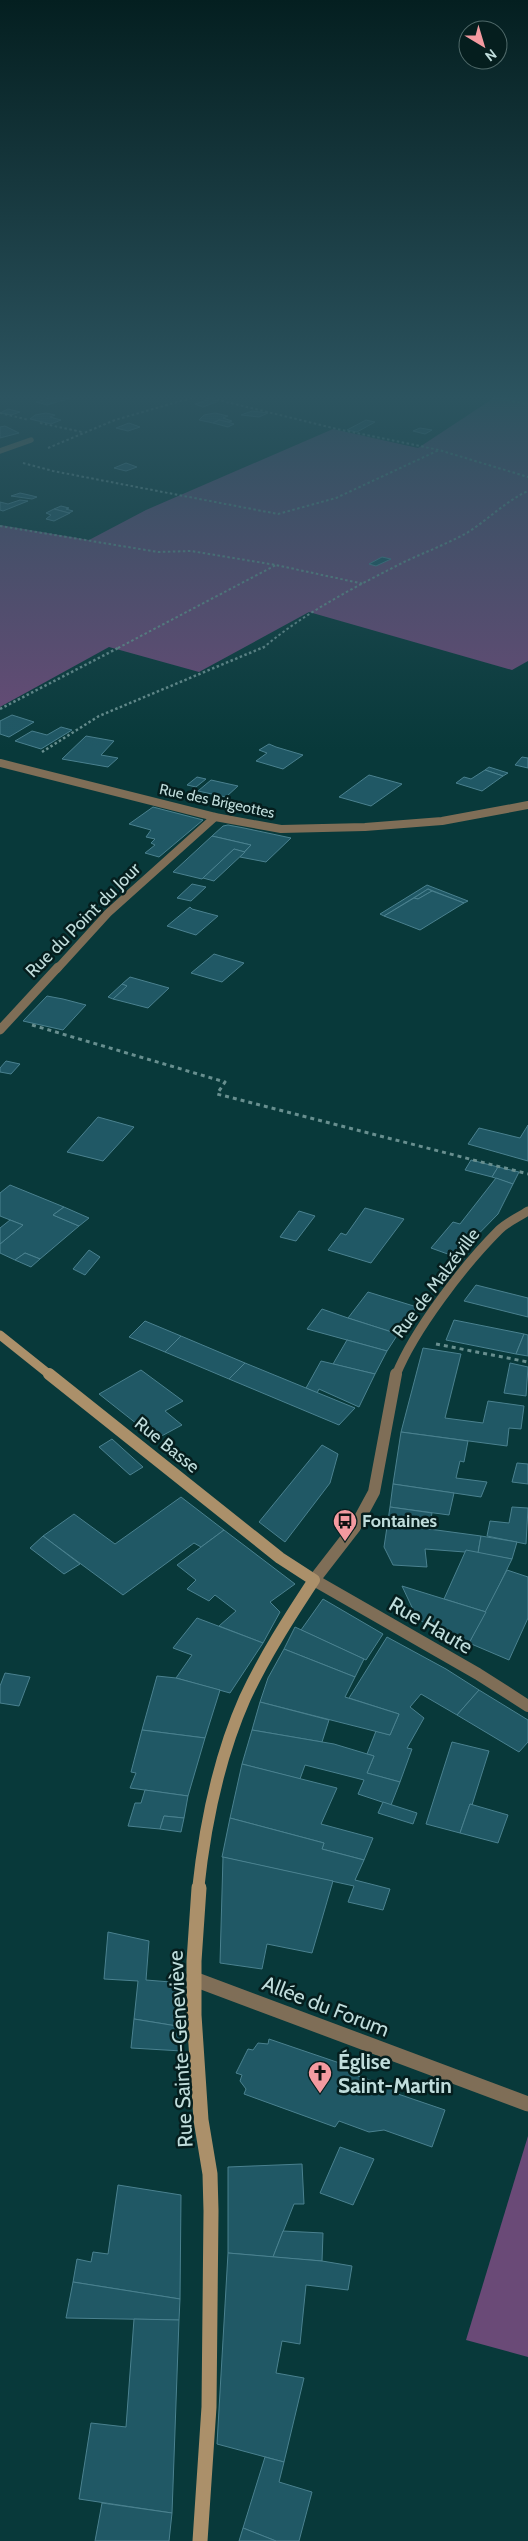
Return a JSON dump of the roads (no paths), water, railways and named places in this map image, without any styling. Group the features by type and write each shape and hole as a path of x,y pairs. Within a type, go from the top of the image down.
{"street":[{"name":"Rue des Brigeottes","path":"0,763 215,817 281,829 329,828 452,820 524,805"},
{"name":"Rue du Point du Jour","path":"0,1030 108,913 215,817"},
{"name":"Rue de Malzéville","path":"314,1580 345,1542 369,1504 374,1492 395,1377 413,1339 450,1288 500,1229 528,1211"},
{"name":"Rue Basse","path":"0,1335 280,1558 314,1580"},
{"name":"Rue Haute","path":"314,1580 478,1674 528,1706"},
{"name":"Rue Sainte-Geneviève","path":"200,2541 205,2496 210,2331 210,2184 201,2121 194,1979 201,1858 217,1777 243,1701 274,1643 314,1580"},
{"name":"Allée du Forum","path":"194,1979 528,2104"}],"place":[{"name":"Fontaines","path":"345,1542"},
{"name":"Église Saint-Martin","path":"320,2094"}]}
